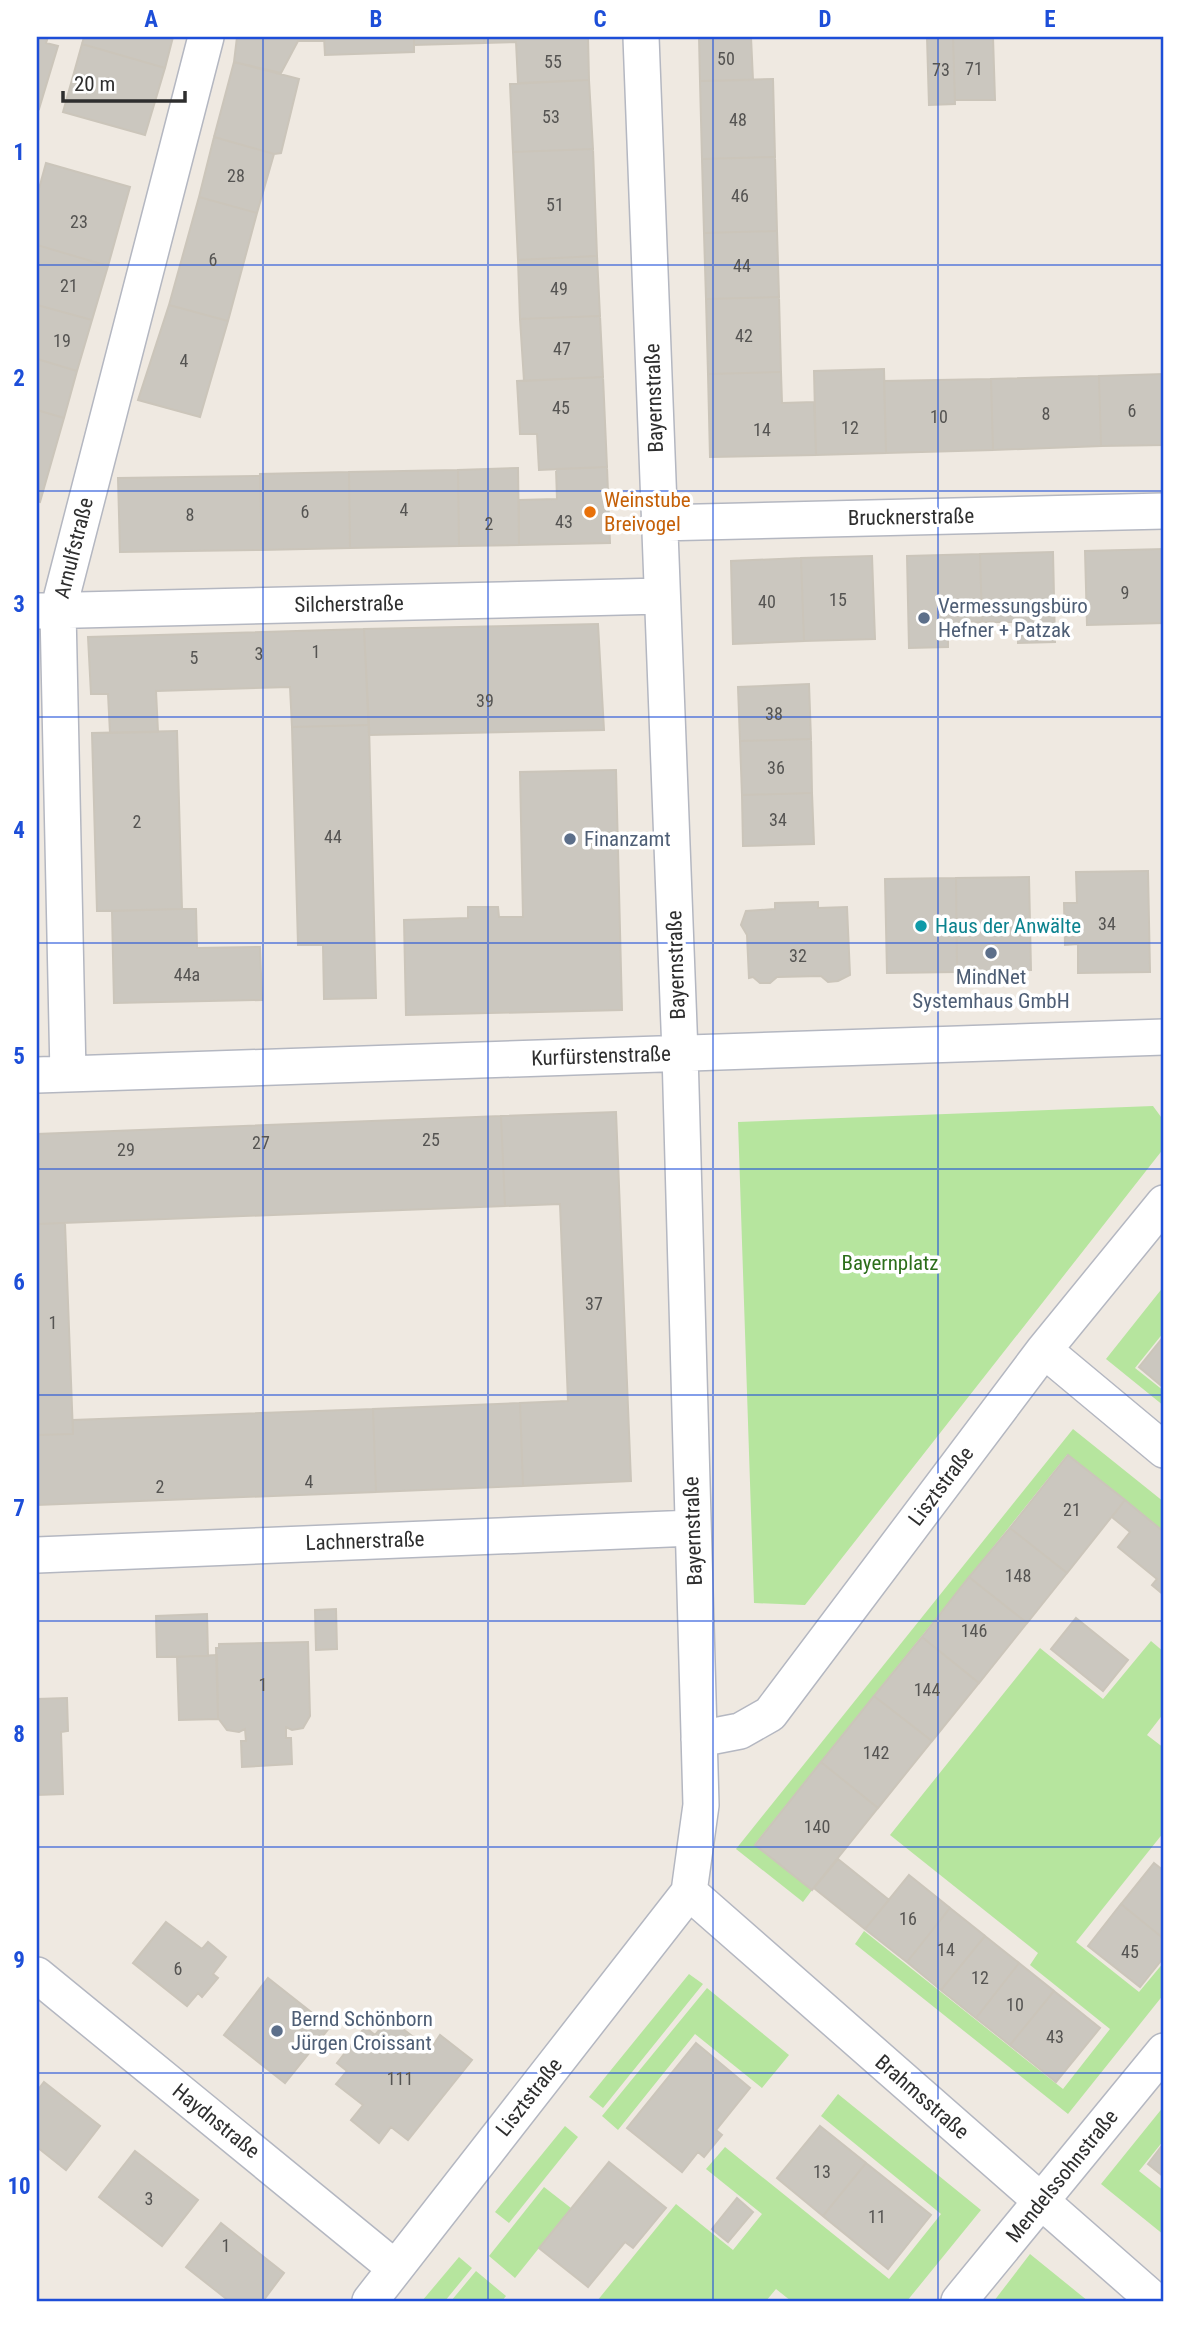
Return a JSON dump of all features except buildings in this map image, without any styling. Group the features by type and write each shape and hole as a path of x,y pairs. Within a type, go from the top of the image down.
{"street":[{"name":"Arnulfstraße","path":"53,1074 47,611 206,37"},
{"name":"Bayernstraße","path":"641,37 680,1053 701,1805 688,1892"},
{"name":"Brucknerstraße","path":"659,523 1164,511"},
{"name":"Silcherstraße","path":"47,611 662,596"},
{"name":"Kurfürstenstraße","path":"53,1074 1164,1037"},
{"name":"Lisztstraße","path":"699,1739 740,1731 770,1714 1044,1350 1164,1203"},
{"path":"1044,1350 1164,1450"},
{"name":"Lachnerstraße","path":"37,1555 693,1528"},
{"name":"Lisztstraße","path":"370,2301 688,1892"},
{"name":"Brahmsstraße","path":"688,1892 1155,2301"},
{"name":"Haydnstraße","path":"37,1975 395,2268"},
{"name":"Mendelssohnstraße","path":"959,2301 1164,2051"}],"green space":[{"name":"Bayernplatz","path":"1153,1106 1164,1121 1164,1148 805,1605 754,1603 738,1122"},
{"path":"1164,1286 1164,1332 1135,1368 1164,1391 1164,1406 1106,1359"},
{"path":"1073,1429 1164,1502 1164,1532 1067,1455 755,1844 812,1890 803,1902 736,1849"},
{"path":"1151,1641 1164,1652 1164,1713 1147,1735 1164,1748 1164,1832 1076,1942 1139,1992 1164,1962 1164,1994 1068,2114 855,1944 864,1931 1063,2089 1110,2029 1030,1965 1038,1953 890,1835 1040,1648 1103,1699"},
{"path":"689,1974 703,1984 603,2108 589,2097"},
{"path":"707,1988 789,2055 762,2088 695,2034 618,2130 602,2116"},
{"path":"838,2094 981,2210 907,2301 791,2301 776,2289 766,2301 597,2301 676,2204 733,2250 762,2214 706,2169 725,2147 889,2279 941,2214 821,2116"},
{"path":"1164,2106 1164,2140 1139,2171 1164,2191 1164,2235 1101,2184"},
{"path":"565,2126 578,2137 509,2223 495,2212"},
{"path":"544,2187 571,2208 515,2278 489,2256"},
{"path":"1030,2254 1088,2301 994,2301"},
{"path":"459,2257 472,2268 445,2301 422,2301"},
{"path":"476,2271 506,2296 502,2301 451,2301"}],"place":[{"name":"Weinstube Breivogel","path":"590,512"},
{"name":"Vermessungsbüro Hefner + Patzak","path":"924,618"},
{"name":"Finanzamt","path":"570,839"},
{"name":"Haus der Anwälte","path":"921,926"},
{"name":"MindNet Systemhaus GmbH","path":"991,953"},
{"name":"Bernd Schönborn Jürgen Croissant","path":"277,2031"}]}
